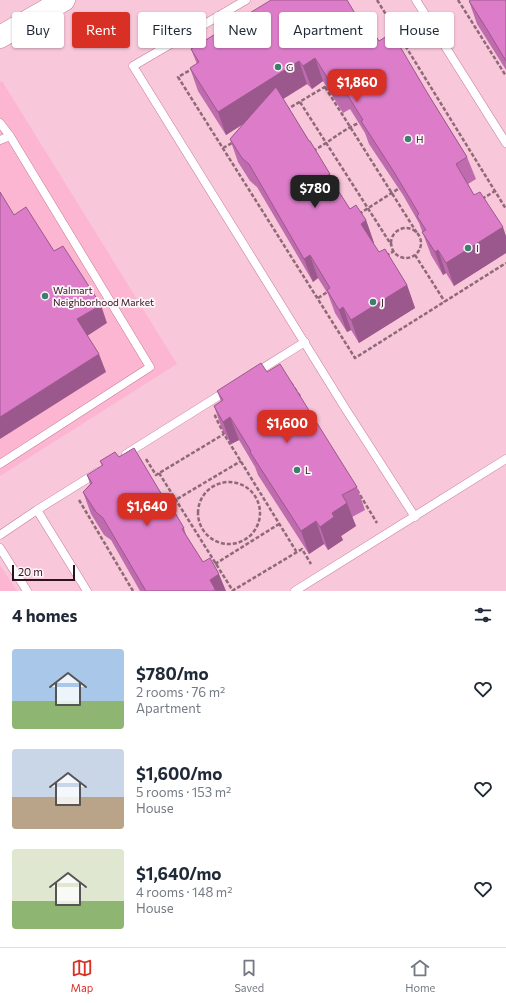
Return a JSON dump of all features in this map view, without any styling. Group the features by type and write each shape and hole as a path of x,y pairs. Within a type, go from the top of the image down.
{"street":[{"path":"0,37 64,0"}],"lane":[{"path":"246,0 133,66 345,408 415,517"},
{"path":"416,0 506,143"},
{"path":"0,123 10,136 150,368 0,464"},
{"path":"0,140 10,136"},
{"path":"251,375 305,342"},
{"path":"117,460 238,384"},
{"path":"295,591 506,459"},
{"path":"0,535 104,468"},
{"path":"37,510 88,591"},
{"path":"0,548 27,591"}],"path":[{"path":"377,0 385,13"},
{"path":"458,0 506,76"},
{"path":"467,14 473,10"},
{"path":"407,48 506,209"},
{"path":"198,66 178,77 355,358 506,263"},
{"path":"280,113 331,83"},
{"path":"300,102 394,251 401,257 406,258 415,255 421,246 420,237 325,86"},
{"path":"311,153 359,123"},
{"path":"223,148 236,141"},
{"path":"356,216 398,190"},
{"path":"476,202 495,191"},
{"path":"392,246 393,237 399,230 409,228 417,233"},
{"path":"420,237 426,233"},
{"path":"381,259 394,251"},
{"path":"415,255 445,302"},
{"path":"318,298 330,290"},
{"path":"289,382 293,384 305,404"},
{"path":"222,412 215,416 224,434 296,552"},
{"path":"146,459 156,475 224,434"},
{"path":"165,507 241,461"},
{"path":"159,473 233,591 302,549 311,564 318,560"},
{"path":"210,480 213,485"},
{"path":"222,482 242,484 250,490 256,498 260,508 260,519 256,529 249,538 239,543 228,545 217,543 208,537 201,529 198,519 198,504 205,492 213,485 222,482"},
{"path":"353,484 378,523 371,527"},
{"path":"256,498 261,495"},
{"path":"85,496 78,500 133,591"},
{"path":"209,567 279,524"},
{"path":"196,532 201,529"},
{"path":"244,540 246,544"}],"shaded area":[{"path":"2,81 177,364 0,476 0,82"},
{"path":"0,565 17,591 0,591"}],"building":[{"path":"271,0 347,0 354,12 279,12 279,48 377,48 377,38 379,41 385,37 385,48 401,48 467,157 456,164 474,195 480,192 503,227 446,263 438,250 435,252 422,232 426,230 417,216 419,214 361,121 363,120 342,86 335,90 315,58 303,66 299,61 218,112 190,68 199,62 191,49 206,48 206,40 214,35 214,48 271,48 271,12 251,12"},
{"path":"506,0 506,61 469,1"},
{"path":"276,87 350,209 356,205 366,220 361,224 379,252 385,249 407,285 351,320 343,307 339,310 327,290 330,288 310,255 304,259 249,164 242,158 230,139"},
{"name":"Walmart Neighborhood Market","path":"0,192 14,215 26,207 54,251 63,246 101,305 77,319 99,354 0,417"},
{"name":"L","path":"261,363 267,372 280,364 357,487 342,495 347,503 332,513 334,517 320,527 316,521 301,531 250,452 251,451 230,417 223,422 214,406 223,400 217,391"},
{"path":"134,448 162,495 164,494 184,528 182,529 203,562 210,558 219,574 210,580 215,589 213,591 146,591 103,518 96,512 83,492 92,483 87,475 103,465 100,461 115,452 119,457"}],"place":[{"name":"G","path":"278,67"},
{"name":"H","path":"408,139"},
{"name":"I","path":"468,248"},
{"name":"Walmart Neighborhood Market","path":"45,296"},
{"name":"J","path":"373,302"},
{"name":"L","path":"297,470"}]}
